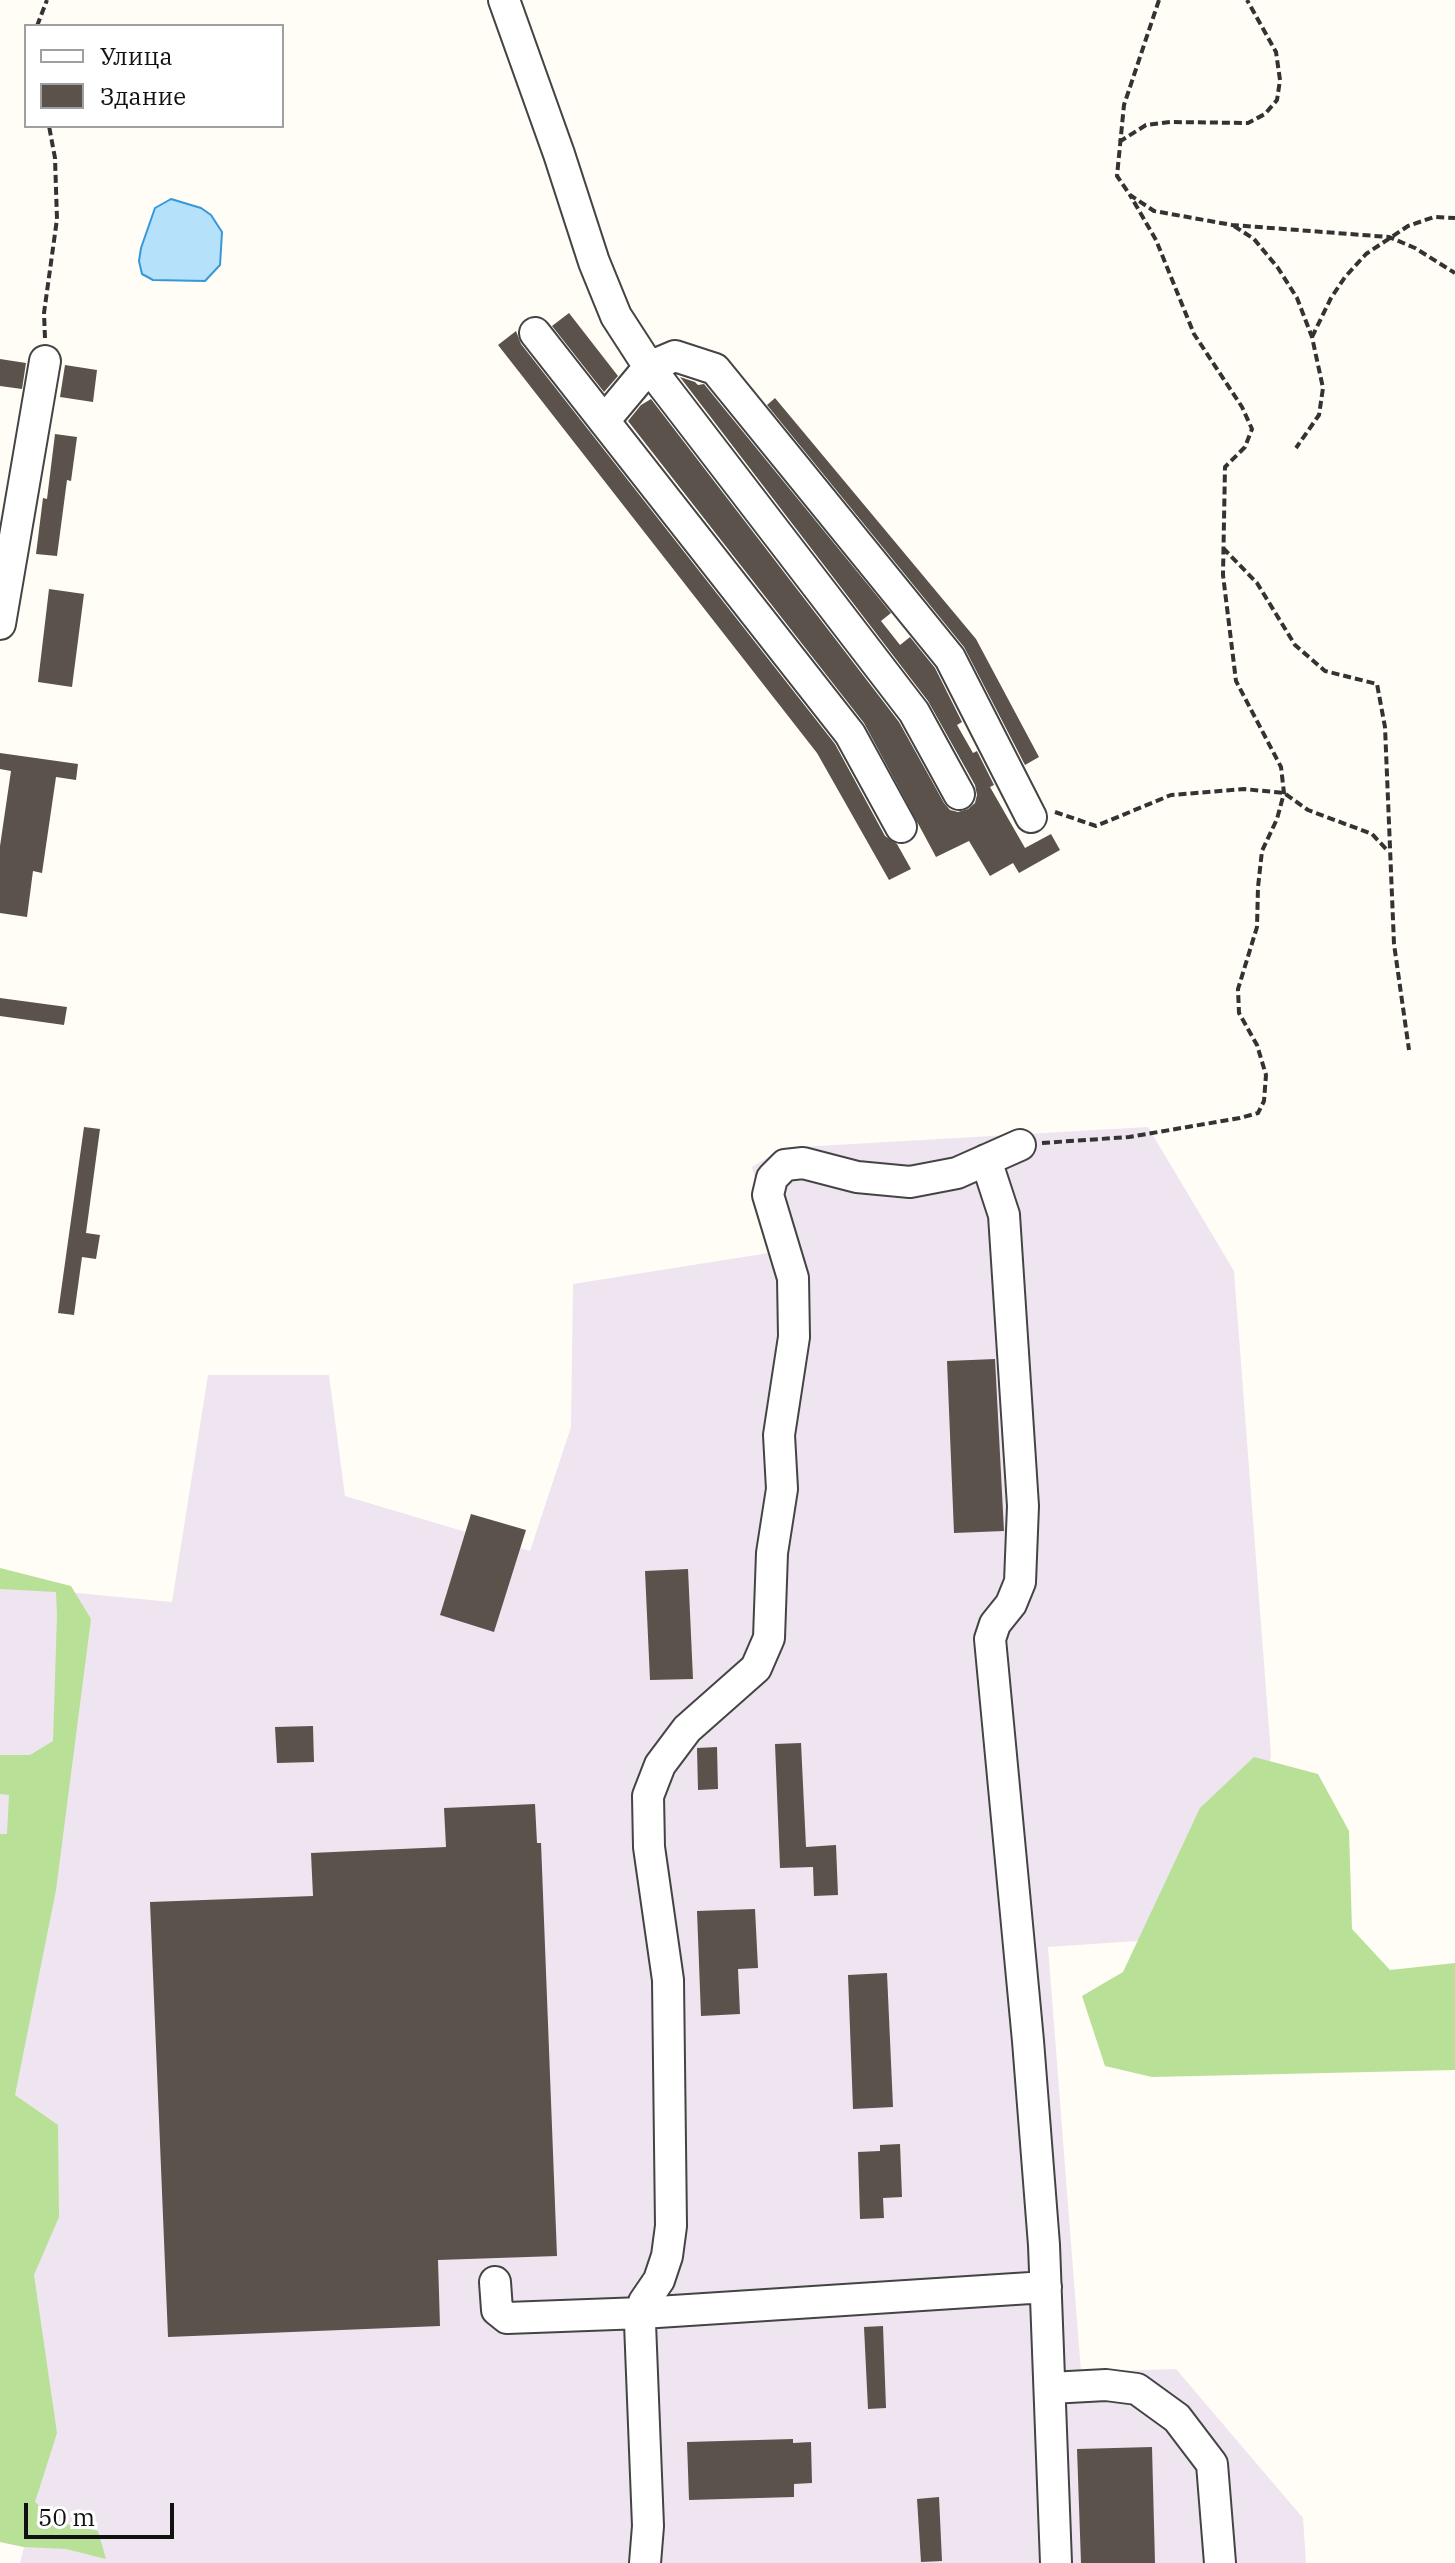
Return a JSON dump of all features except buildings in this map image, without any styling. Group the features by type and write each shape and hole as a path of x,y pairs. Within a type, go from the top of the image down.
{"street":[{"path":"504,0 594,262 616,316 649,367 914,712 959,794"},
{"path":"535,333 850,734 901,827"},
{"path":"604,421 649,367 675,356 715,369 950,658 1027,809"},
{"path":"0,624 7,546 45,361"},
{"path":"645,2563 648,2526 640,2323 644,2302 659,2280 667,2256 671,2226 668,1980 649,1847 648,1796 660,1765 687,1729 756,1668 769,1638 772,1553 782,1489 779,1435 794,1337 793,1278 768,1195 772,1178 785,1165 803,1163 857,1177 910,1182 957,1173 1020,1145"},
{"path":"986,1160 1004,1215 1023,1506 1020,1582 1011,1604 995,1624 990,1639 1028,2041 1046,2287 1056,2563"},
{"path":"495,2282 497,2310 507,2318 642,2313 1046,2287"},
{"path":"1050,2388 1106,2385 1137,2389 1177,2418 1212,2464 1220,2563"}],"path":[{"path":"38,24 47,0"},
{"path":"1020,1145 1129,1137 1258,1113 1264,1101 1266,1075 1257,1045 1239,1013 1238,989 1257,927 1262,851 1277,819 1284,793 1281,767 1236,681 1225,606 1223,548 1225,467 1245,447 1252,429 1242,407 1194,334 1156,240 1117,176 1124,105 1159,0"},
{"path":"1119,142 1146,125 1170,122 1248,123 1265,114 1277,100 1280,80 1276,52 1247,0"},
{"path":"45,361 44,313 57,219 55,158 49,128"},
{"path":"1130,195 1154,211 1232,225 1389,237 1415,248 1455,273"},
{"path":"1312,337 1331,298 1366,254 1408,226 1434,217 1455,218"},
{"path":"1232,225 1254,239 1278,268 1297,298 1312,337 1323,388 1319,415 1296,448"},
{"path":"1223,548 1257,583 1295,645 1325,671 1377,684 1385,727 1394,944 1409,1050"},
{"path":"1027,809 1096,826 1171,795 1244,789 1284,793 1308,810 1372,834 1390,852"}],"shaded area":[{"path":"1148,1127 1234,1271 1271,1755 1243,1934 1048,1947 1081,2372 1176,2369 1303,2518 1306,2563 20,2563 24,2547 0,2542 0,1588 172,1602 208,1375 329,1375 345,1496 530,1551 571,1427 573,1284 775,1252 752,1167 783,1148"}],"green space":[{"path":"0,1568 71,1586 91,1619 56,1890 15,2095 58,2125 59,2217 34,2275 57,2433 35,2502 57,2522 98,2531 106,2559 66,2549 24,2547 0,2542 0,1834 7,1834 9,1795 0,1794 0,1755 30,1755 53,1741 57,1615 56,1592 0,1589"},
{"path":"1254,1757 1318,1774 1349,1831 1352,1929 1390,1970 1455,1963 1455,2070 1152,2077 1105,2066 1082,1996 1123,1972 1200,1808"}],"water":[{"path":"171,199 201,208 211,215 222,232 220,265 205,281 153,280 142,274 139,261 141,248 155,208"}]}
